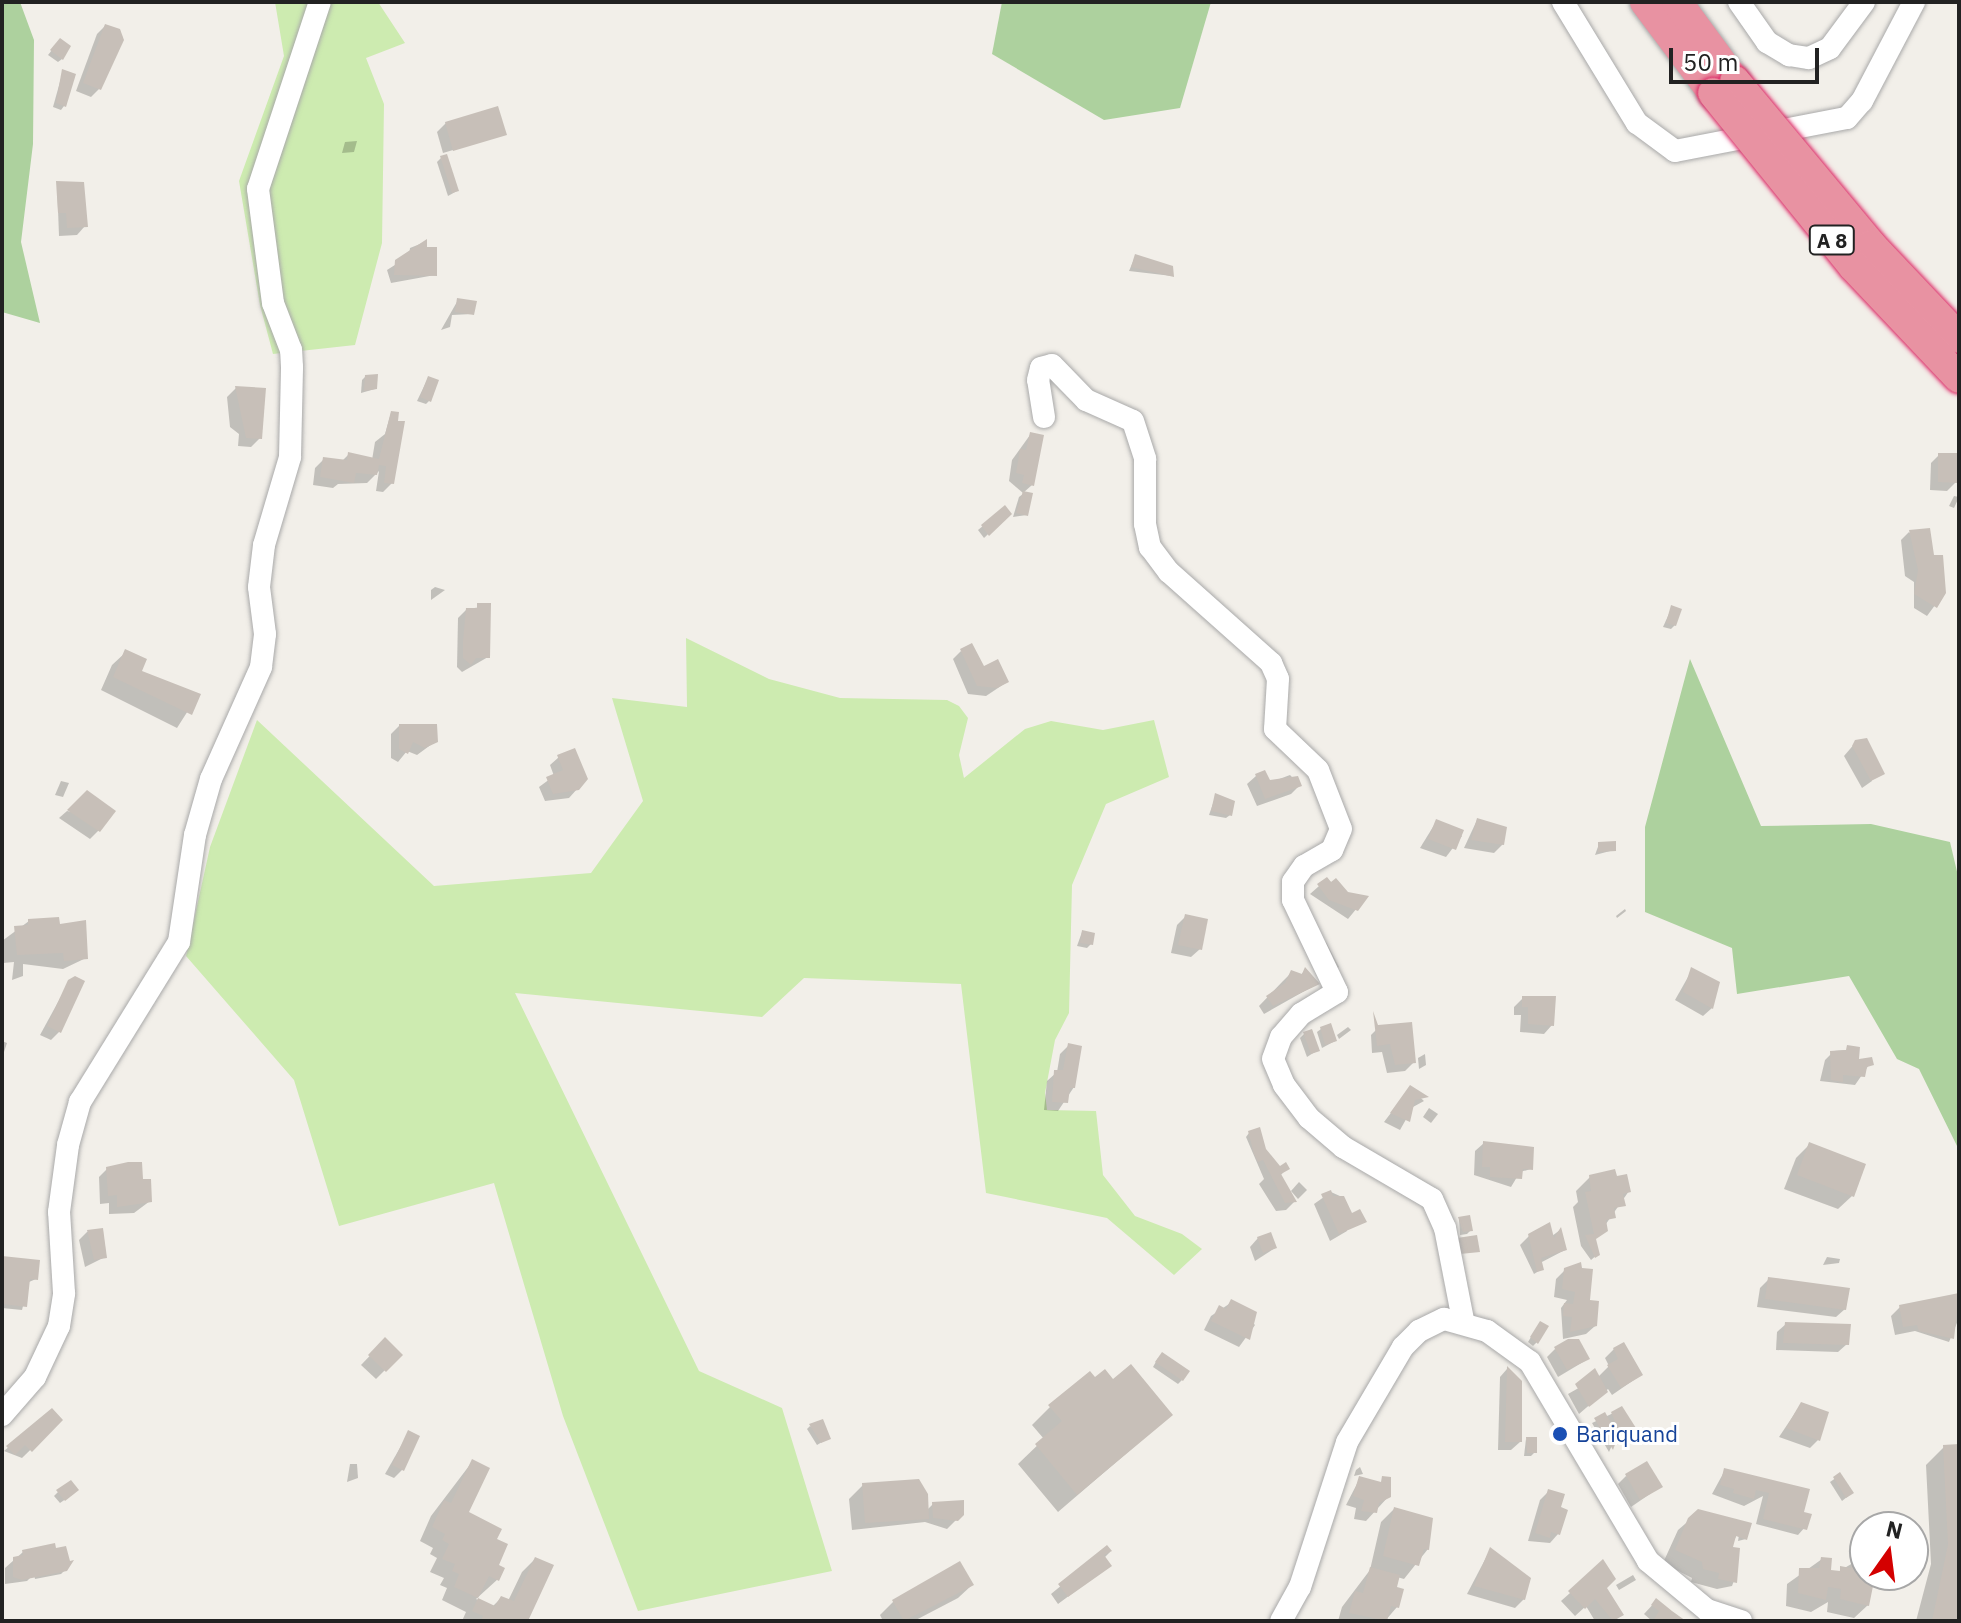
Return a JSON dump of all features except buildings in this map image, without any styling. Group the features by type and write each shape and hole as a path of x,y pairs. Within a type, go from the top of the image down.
{"highway":[{"name":"A 8","path":"1645,2 1959,338"},
{"name":"A 8","path":"1677,2 1724,87 1853,266 1959,378"}],"street":[{"path":"2,1415 41,1368 59,1326 64,1293 59,1212 68,1145 80,1102 179,942 195,835 211,779 261,667 265,634 259,587 264,545 290,457 292,367 291,350 273,303 258,189 320,2"},
{"path":"1563,2 1637,123 1675,151 1847,118 1862,101 1914,2"},
{"path":"1739,2 1767,42 1789,55 1809,58 1830,48 1864,2"},
{"path":"1044,417 1038,380 1041,368 1052,365 1086,400 1133,421 1145,459 1145,524 1150,547 1169,572 1271,663 1278,679 1275,729 1318,770 1319,784 1337,811 1341,829 1332,850 1304,866 1293,891 1336,988 1301,1014 1281,1037 1273,1059 1284,1085 1309,1118 1343,1147 1432,1199 1445,1228 1463,1320"},
{"path":"1281,1621 1300,1587 1347,1442 1371,1400 1419,1331 1440,1320 1463,1320 1513,1346 1530,1362 1648,1561 1707,1610 1741,1621"}],"green space":[{"path":"2,2 20,2 34,40 33,144 21,242 40,323 2,312"},
{"path":"275,2 378,2 405,43 366,58 384,104 382,243 355,345 273,354 260,305 239,181 284,56"},
{"path":"1002,2 1211,2 1180,108 1104,120 992,54"},
{"path":"686,638 769,679 840,698 947,700 959,706 968,718 959,755 964,778 1025,729 1051,721 1103,730 1154,720 1169,777 1106,804 1072,885 1069,1013 1055,1040 1045,1093 1047,1110 1096,1111 1103,1175 1135,1216 1182,1234 1202,1249 1174,1275 1107,1218 986,1193 961,984 804,978 762,1017 515,993 699,1371 782,1408 832,1571 638,1611 563,1416 494,1183 339,1226 294,1080 186,956 210,847 257,720 434,886 591,873 643,801 612,698 687,707"},
{"path":"1690,659 1761,826 1871,824 1950,842 1959,880 1959,1150 1919,1069 1897,1059 1849,976 1737,994 1732,948 1645,912 1645,827"}],"place":[{"name":"Bariquand","path":"1560,1434"}]}
